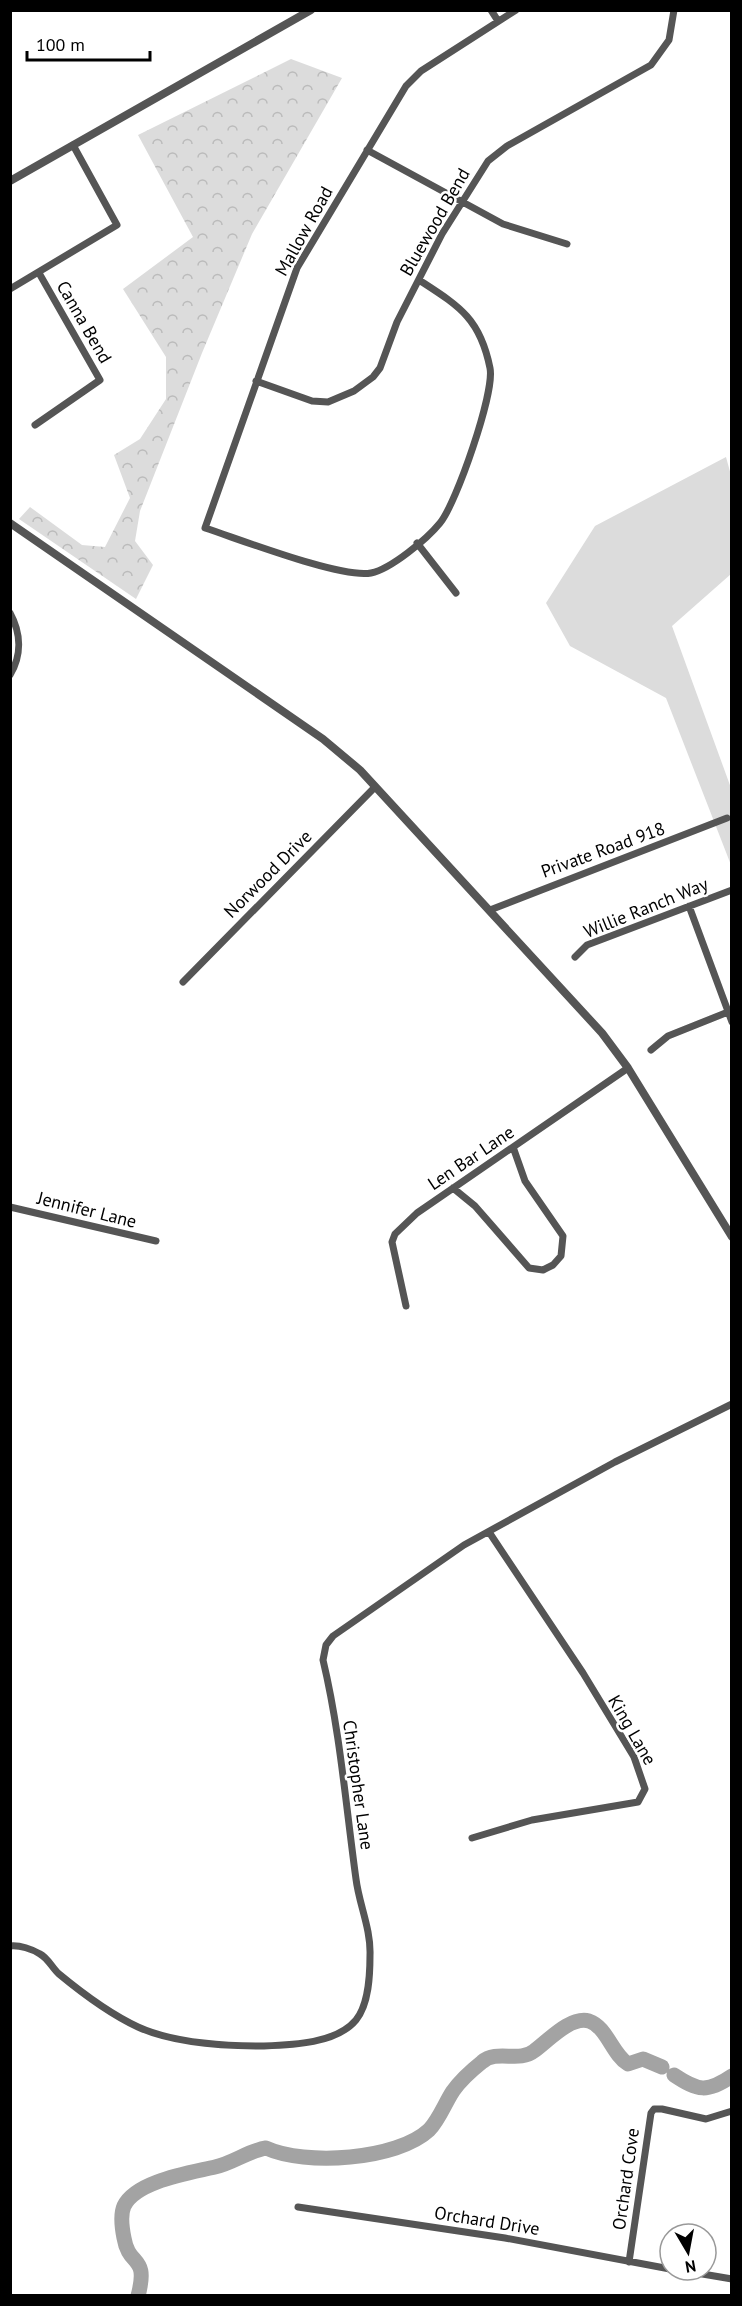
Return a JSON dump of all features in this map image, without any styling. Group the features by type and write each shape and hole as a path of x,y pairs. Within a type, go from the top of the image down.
{"street":[{"path":"10,181 311,10"},
{"path":"491,10 498,21"},
{"name":"Mallow Road","path":"417,543 380,571 359,575 336,570 205,528 297,268 367,150 406,86 421,71 516,10"},
{"name":"Bluewood Bend","path":"256,381 312,400 328,402 354,391 380,368 397,322 461,201 488,161 507,146 651,65 669,40 674,10"},
{"path":"10,289 117,225 73,146"},
{"path":"367,150 503,225 567,244"},
{"name":"Canna Bend","path":"35,425 100,380 39,273"},
{"path":"419,280 468,315 487,358 491,377 488,400 451,503 440,523 417,543 456,593"},
{"path":"10,523 323,739 360,770 602,1033 628,1068 732,1237"},
{"path":"10,613 19,639 16,662 10,675"},
{"name":"Norwood Drive","path":"183,982 375,787"},
{"name":"Private Road 918","path":"490,910 727,818"},
{"name":"Willie Ranch Way","path":"575,957 587,945 732,890"},
{"path":"689,906 732,1022"},
{"path":"651,1050 668,1036 728,1011"},
{"name":"Len Bar Lane","path":"406,1306 393,1248 395,1234 417,1213 628,1068"},
{"path":"453,1188 475,1206 529,1268 543,1270 553,1265 561,1256 563,1236 525,1181 513,1147"},
{"name":"Jennifer Lane","path":"10,1207 156,1241"},
{"name":"Christopher Lane","path":"10,1946 19,1945 42,1955 57,1973 139,2028 200,2043 277,2045 329,2037 349,2027 363,2009 366,1998 370,1947 359,1900 323,1652 333,1636 464,1545 615,1462 732,1404"},
{"name":"King Lane","path":"472,1838 532,1820 638,1802 645,1789 634,1757 578,1665 489,1532"},
{"name":"Orchard Cove","path":"629,2262 651,2113 654,2109 662,2109 706,2118 732,2111"},
{"name":"Orchard Drive","path":"298,2207 505,2238 658,2267"}],"green space":[{"path":"291,59 342,78 252,234 202,353 140,511 135,541 153,565 136,599 19,519 30,507 82,545 105,547 130,498 114,455 140,439 166,399 166,357 123,289 193,237 138,135"},
{"path":"726,457 732,479 731,574 672,626 731,788 731,865 666,698 570,646 546,603 595,526"}],"waterway":[{"path":"138,2296 141,2283 140,2267 126,2247 122,2213 130,2197 151,2184 222,2165 266,2148 283,2154 326,2158 374,2154 396,2148 429,2130 456,2087 482,2062 494,2056 528,2054 567,2026 582,2020 595,2024 622,2060 628,2064 643,2059 662,2067"},
{"path":"674,2075 696,2087 703,2088 716,2085 732,2076"}]}
